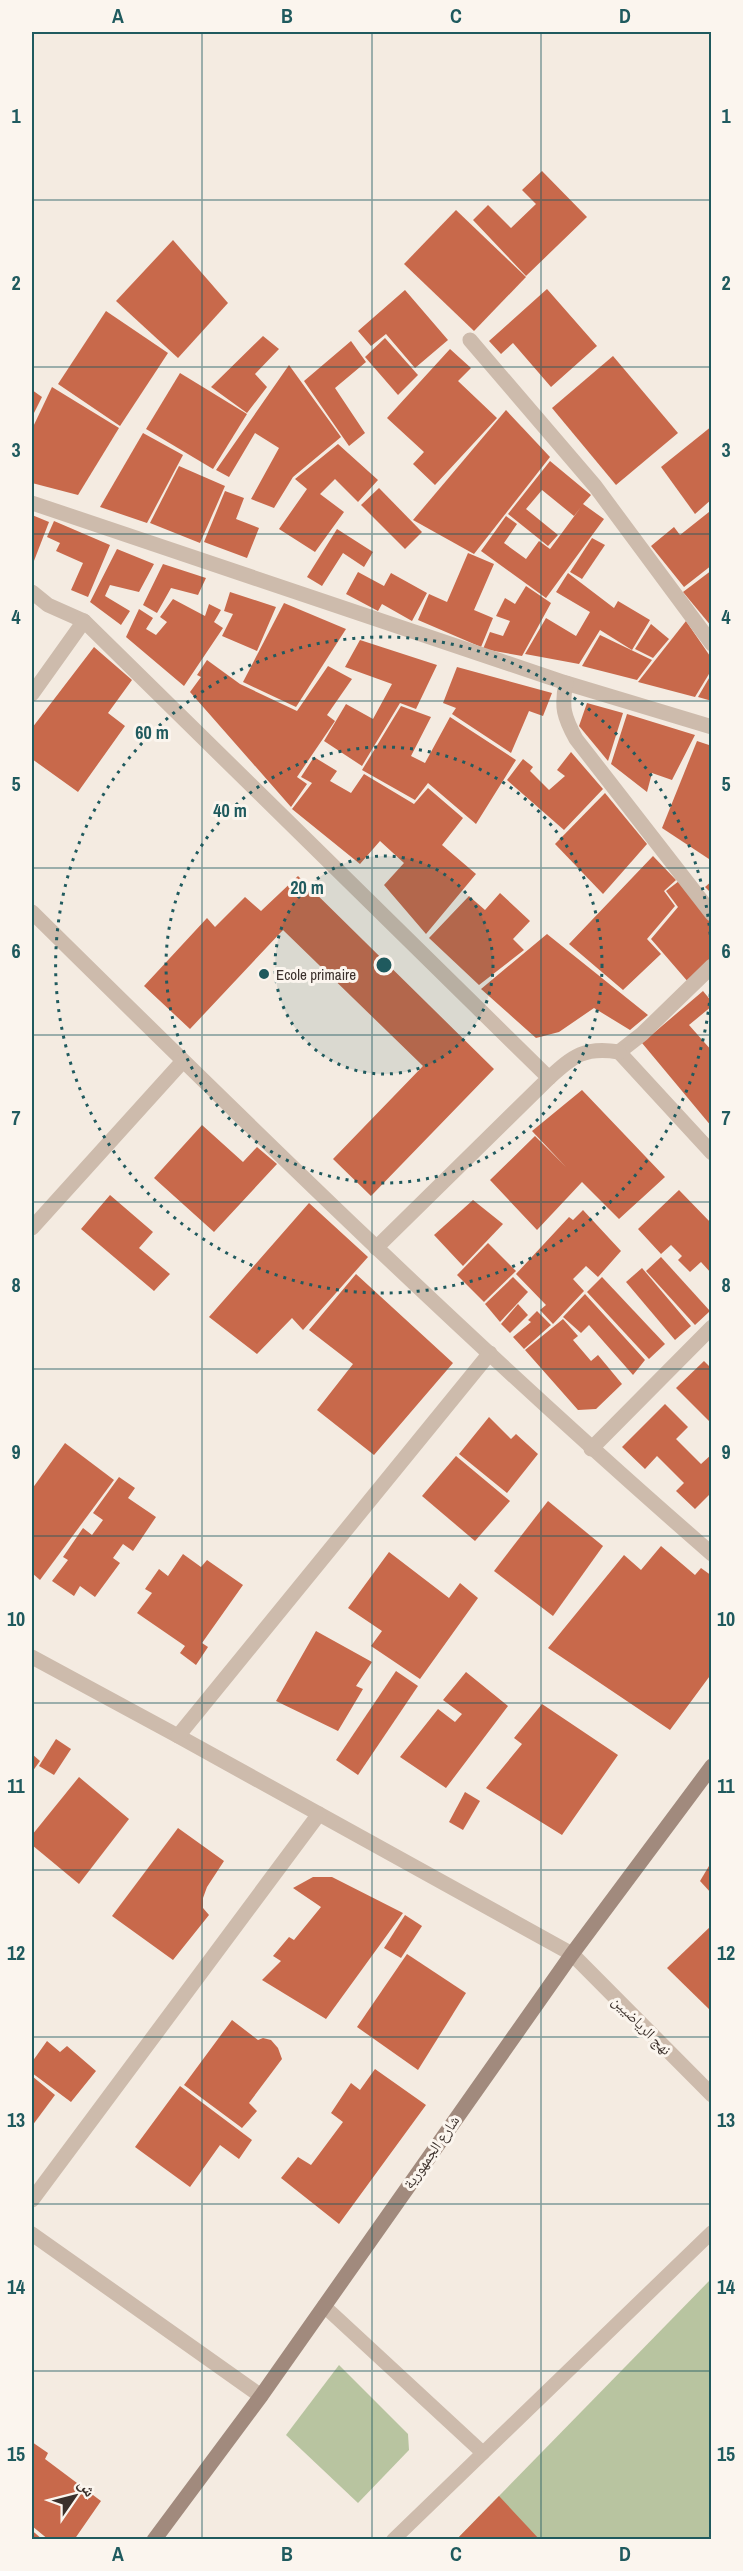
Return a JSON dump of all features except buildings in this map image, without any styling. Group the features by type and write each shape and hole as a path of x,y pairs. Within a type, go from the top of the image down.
{"main road":[{"name":"شارع الجمهورية","path":"154,2540 261,2396 572,1954 711,1766"}],"street":[{"path":"470,340 595,486 711,644"},
{"path":"32,503 566,683 711,727"},
{"path":"32,592 48,605 84,621 549,1078"},
{"path":"32,694 84,621"},
{"path":"566,683 561,703 567,723 576,739 711,914"},
{"path":"32,912 376,1248 591,1449 711,1554"},
{"path":"619,1052 642,1034 711,966"},
{"path":"376,1248 549,1078 571,1058 586,1052 601,1049 619,1052 711,1153"},
{"path":"32,1228 183,1061"},
{"path":"591,1449 711,1327"},
{"path":"178,1736 490,1353"},
{"name":"نهج الرياضيين","path":"32,1658 572,1954 711,2096"},
{"path":"32,2200 319,1814"},
{"path":"32,2234 261,2396"}],"lane":[{"path":"393,2540 711,2232"},
{"path":"324,2306 483,2453"}],"green space":[{"path":"711,2279 711,2539 456,2540"},
{"path":"339,2365 408,2434 409,2450 358,2503 286,2435"}],"place":[{"name":"Ecole primaire","path":"264,974"}]}
